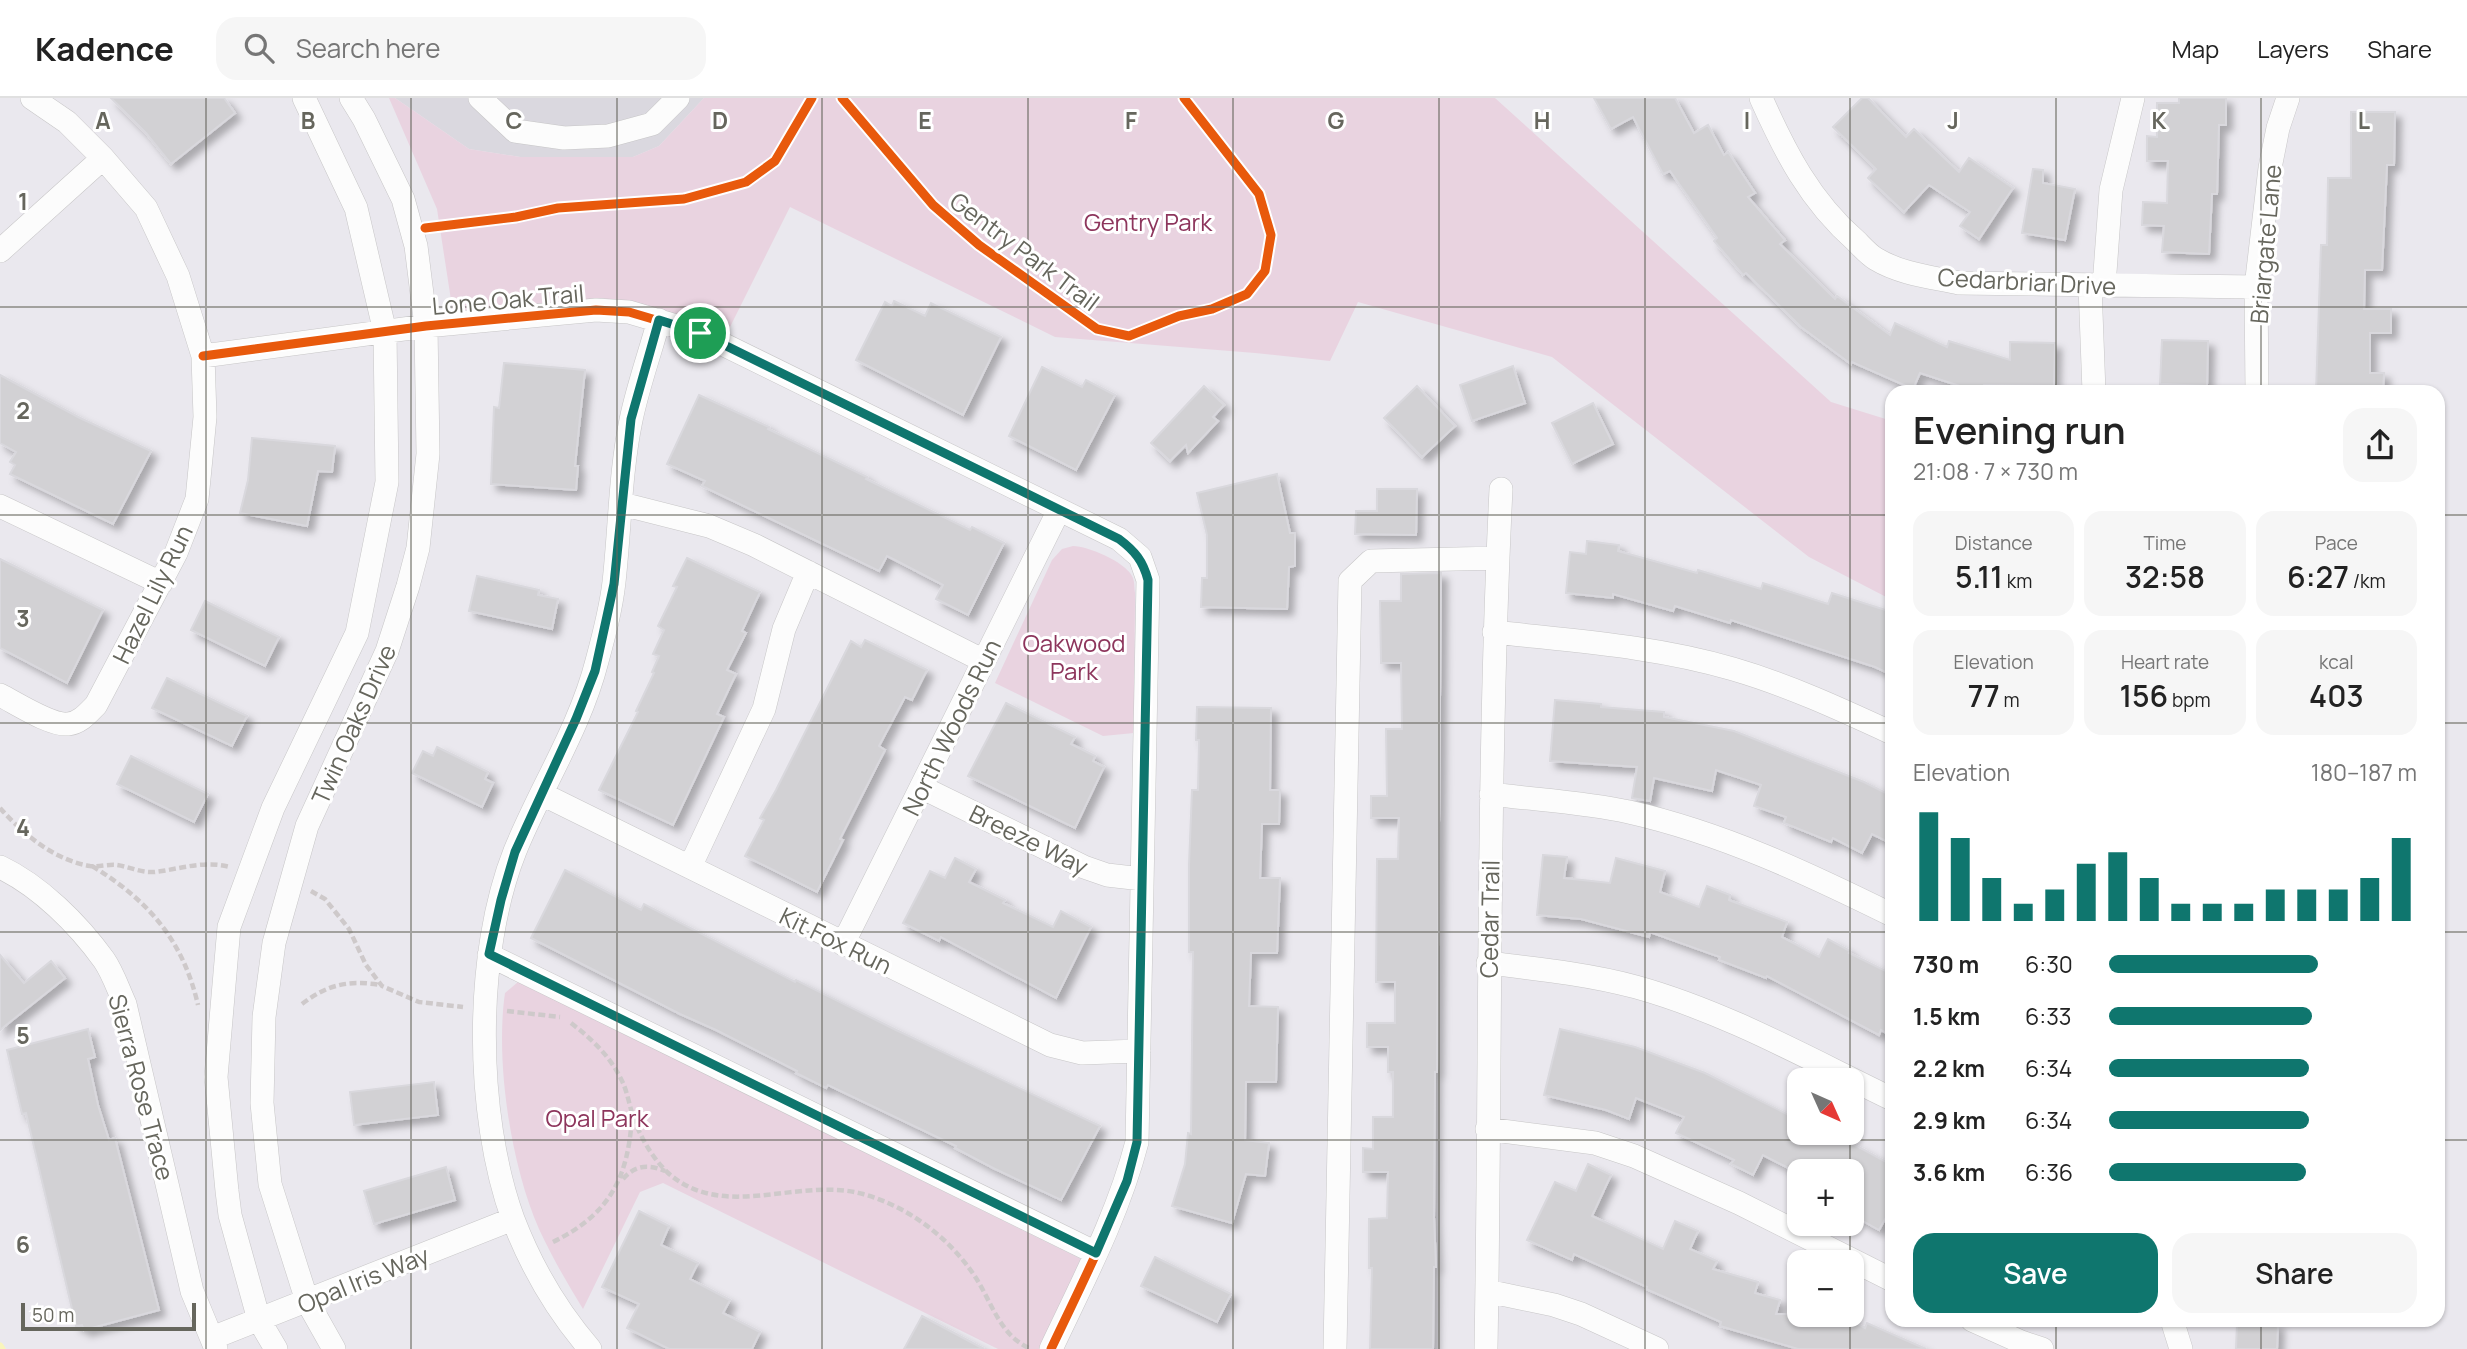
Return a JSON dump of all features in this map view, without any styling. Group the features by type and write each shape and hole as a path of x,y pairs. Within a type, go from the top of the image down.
{"street":[{"name":"Hazel Lily Run","path":"0,695 58,724 70,724 80,720 96,705 176,553 197,499 205,417 203,356 178,276 146,208 103,158 67,122 32,98"},
{"name":"Twin Oaks Drive","path":"276,1349 259,1320 230,1215 216,1077 229,927 273,808 357,634 387,482 385,332 356,208 304,98"},
{"name":"Twin Oaks Drive","path":"334,1349 307,1301 270,1184 262,1103 264,1017 274,943 307,827 387,651 418,548 428,454 426,326 416,246 403,199 351,98"},
{"path":"480,98 515,131 565,138 608,136 652,124 678,98"},
{"name":"Cedarbriar Drive","path":"1761,98 1786,154 1809,190 1842,229 1876,259 1912,274 1959,283 2256,287"},
{"path":"2094,385 2097,286 2111,190 2133,98"},
{"name":"Briargate Lane","path":"2257,385 2256,287 2270,168 2278,128 2288,98"},
{"path":"0,251 103,158"},
{"name":"Lone Oak Trail","path":"203,356 426,326 596,310 629,312 700,333 1119,539 1140,557 1148,580 1142,879"},
{"path":"590,1349 544,1284 513,1219 498,1161 485,1081 485,1009 489,954 515,852 595,671 614,584 631,419 659,320"},
{"name":"Cedar Trail","path":"1486,1349 1488,963 1494,632 1501,489"},
{"path":"622,504 709,526 808,572 984,661"},
{"path":"0,506 161,583"},
{"name":"North Woods Run","path":"843,944 1059,510"},
{"path":"1335,1349 1350,581 1371,561 1497,558"},
{"path":"690,867 764,709 783,629 808,572"},
{"path":"1494,632 1630,646 1730,668 1819,699 1885,730"},
{"name":"Breeze Way","path":"921,787 1084,867 1107,875 1142,879"},
{"name":"Kit Fox Run","path":"542,794 1050,1045 1082,1054 1139,1051"},
{"path":"1491,794 1628,812 1705,832 1793,867 1885,912"},
{"name":"Sierra Rose Trace","path":"0,867 38,892 80,930 105,962 125,1004 192,1291 214,1344"},
{"path":"1051,1349 1127,1181 1137,1142 1142,879"},
{"path":"489,954 1096,1253"},
{"path":"1488,963 1582,974 1637,987 1682,1002 1747,1029 1885,1096"},
{"path":"1487,1129 1595,1143 1634,1156 1740,1203 1885,1276"},
{"name":"Opal Iris Way","path":"214,1344 259,1320 513,1219"},
{"path":"1487,1291 1572,1311 1657,1349"},
{"path":"1988,1327 2042,1349"},
{"path":"2174,1327 2181,1349"}],"path":[{"path":"0,808 44,847 92,866 135,896 169,934 187,968 199,1010"},
{"path":"92,866 116,865 140,872 153,872 206,864 249,873"},
{"path":"290,886 314,892 325,899 349,929 366,965 382,986"},
{"path":"302,1004 315,994 345,983 359,982 382,986 419,1002 469,1007"},
{"path":"502,1010 560,1017 586,1034 614,1066 624,1086 632,1116 651,1154 668,1172 686,1185 725,1198 793,1191 841,1190 863,1194 893,1206 921,1222 943,1237 958,1253 976,1279 999,1322 1009,1335 1030,1349"},
{"path":"616,1188 630,1145 632,1116"},
{"path":"553,1242 592,1218 631,1170 654,1166 668,1172"}],"shaded area":[{"path":"395,98 704,98 659,146 633,157 520,157 469,149"}],"green space":[{"name":"Gentry Park","path":"389,98 395,98 469,149 520,157 633,157 659,146 704,98 1495,98 1831,402 1885,419 1885,596 1809,557 1552,357 1358,302 1330,361 1055,337 790,207 727,333 665,311 602,298 453,313 437,209"},
{"name":"Oakwood Park","path":"1073,546 1114,560 1133,578 1134,733 1103,736 995,683 1052,560 1062,549"},
{"name":"Opal Park","path":"518,982 1083,1260 1041,1349 998,1349 663,1183 640,1192 583,1309 539,1229 520,1175 513,1145 504,1081 502,1020 505,993"}],"building":[{"path":"111,98 224,98 235,113 171,164 146,133"},
{"path":"1594,98 1675,98 1694,133 1708,125 1724,155 1728,152 1755,193 1748,197 1785,240 1780,244 1835,299 1837,296 1890,335 1895,323 1947,347 1949,341 2010,360 2010,342 2055,343 2054,385 1957,385 1920,373 1915,385 1904,385 1852,362 1851,364 1801,327 1746,273 1743,275 1714,241 1717,238 1670,171 1663,174 1633,117 1611,129"},
{"path":"1862,98 1868,98 1906,137 1914,129 1959,172 1969,158 2013,188 1979,239 1960,226 1970,212 1929,185 1904,212 1868,178 1876,169 1833,127"},
{"path":"2179,98 2226,98 2226,125 2219,125 2217,194 2212,194 2209,254 2162,252 2164,226 2142,225 2143,202 2167,203 2168,161 2147,161 2147,136 2157,137 2157,103 2179,103"},
{"path":"2351,112 2395,112 2394,165 2387,165 2382,270 2365,270 2364,309 2391,309 2391,333 2370,333 2370,373 2384,373 2383,385 2316,385 2321,245 2327,245 2328,178 2351,178"},
{"path":"2033,169 2043,170 2043,183 2075,189 2065,240 2022,233"},
{"path":"894,301 925,316 931,303 1001,337 963,415 856,360 885,302 892,306"},
{"path":"2162,340 2208,341 2207,385 2160,384"},
{"path":"504,363 585,370 575,466 578,466 576,490 491,484 494,407 499,408"},
{"path":"1513,366 1525,403 1472,421 1460,385"},
{"path":"1042,367 1082,387 1086,380 1115,395 1076,470 1009,436"},
{"path":"0,375 80,418 151,451 113,524 10,474 15,465 10,462 16,452 0,443"},
{"path":"1204,386 1224,405 1213,417 1218,421 1188,453 1186,445 1170,461 1151,443"},
{"path":"1417,386 1455,426 1422,457 1384,418"},
{"path":"699,395 769,427 768,429 970,530 972,527 1004,543 968,615 936,599 943,585 895,560 887,556 879,571 702,486 705,481 667,464"},
{"path":"1593,403 1613,444 1572,464 1552,423"},
{"path":"252,438 335,446 332,472 318,471 307,526 240,513 248,480"},
{"path":"1277,474 1290,533 1295,533 1295,566 1289,567 1287,609 1201,607 1202,578 1207,578 1207,535 1197,493"},
{"path":"1377,489 1417,489 1416,535 1355,534 1356,511 1377,511"},
{"path":"1587,541 1619,545 1618,551 1697,573 1698,570 1761,589 1763,583 1828,604 1832,593 1885,610 1885,672 1731,620 1730,623 1675,606 1673,611 1613,594 1613,598 1566,593 1570,552 1586,554"},
{"path":"687,558 760,592 742,631 746,633 727,670 736,674 717,714 724,717 673,825 599,790 638,712 636,711 654,673 652,672 659,656 653,654 664,630 658,626 677,587 673,586"},
{"path":"0,559 103,610 67,683 0,648"},
{"path":"1441,573 1435,1072 1436,1267 1433,1349 1370,1349 1372,1268 1369,1268 1369,1219 1387,1218 1388,1172 1363,1172 1363,1148 1373,1149 1373,1117 1393,1117 1393,1072 1388,1072 1388,1047 1367,1047 1367,1023 1395,1023 1395,982 1376,982 1377,859 1398,859 1399,818 1371,818 1371,796 1387,796 1386,729 1402,729 1401,663 1381,663 1380,601 1401,601 1401,574"},
{"path":"477,576 539,590 538,595 558,599 552,629 469,611"},
{"path":"205,601 279,637 265,666 191,630"},
{"path":"865,640 927,670 912,700 905,697 879,746 885,750 840,839 843,840 817,892 745,856 764,820 760,818 851,641 861,647"},
{"path":"167,678 247,716 232,746 152,708"},
{"path":"1555,700 1664,712 1664,717 1734,731 1885,792 1885,840 1872,834 1862,853 1833,838 1831,842 1784,823 1786,817 1754,806 1761,785 1716,770 1712,791 1654,778 1650,801 1632,798 1637,767 1550,761"},
{"path":"1006,703 1075,737 1071,744 1095,756 1093,761 1104,767 1075,828 968,776"},
{"path":"1197,707 1271,708 1270,790 1280,790 1279,824 1262,824 1260,878 1280,878 1277,953 1251,953 1249,1006 1278,1007 1276,1082 1246,1082 1245,1140 1269,1143 1265,1176 1246,1174 1232,1223 1172,1206 1185,1164 1188,1133 1191,1134 1193,952 1189,952 1189,865 1192,790 1198,790"},
{"path":"437,747 488,772 485,779 493,783 482,807 412,773 423,751 433,756"},
{"path":"131,756 208,794 194,822 117,784"},
{"path":"1543,855 1567,857 1564,878 1610,883 1616,858 1665,871 1660,892 1699,907 1707,886 1730,895 1729,900 1787,922 1782,937 1819,957 1828,939 1885,971 1885,1032 1881,1030 1879,1035 1767,976 1766,978 1719,960 1720,957 1650,932 1649,937 1581,919 1537,915"},
{"path":"955,858 976,869 969,882 1005,900 1003,903 1053,927 1061,911 1091,927 1056,998 941,937 939,941 903,923 930,871 945,878"},
{"path":"565,870 641,910 644,904 795,982 796,980 1100,1126 1061,1200 993,1168 955,1148 956,1146 828,1085 826,1088 531,938"},
{"path":"0,955 24,983 51,961 65,978 0,1030"},
{"path":"88,1029 95,1057 88,1059 98,1105 109,1140 115,1138 159,1310 84,1330 82,1325 76,1326 26,1113 22,1114 7,1050"},
{"path":"1560,1029 1635,1047 1705,1073 1787,1114 1787,1145 1855,1145 1885,1161 1885,1219 1879,1230 1864,1222 1864,1159 1787,1159 1787,1167 1763,1155 1753,1175 1731,1164 1734,1160 1676,1133 1684,1117 1636,1098 1629,1119 1606,1110 1544,1095"},
{"path":"434,1082 438,1115 354,1125 350,1092"},
{"path":"1588,1164 1611,1175 1592,1216 1663,1249 1675,1221 1698,1231 1690,1249 1717,1261 1713,1269 1758,1282 1755,1293 1780,1300 1776,1314 1787,1314 1787,1327 1865,1328 1867,1323 1926,1349 1798,1349 1720,1326 1721,1322 1574,1254 1572,1260 1527,1240 1555,1182 1576,1191"},
{"path":"446,1167 455,1200 374,1224 364,1191"},
{"path":"639,1211 669,1226 661,1245 698,1263 690,1279 730,1300 723,1313 760,1332 752,1349 669,1349 627,1328 639,1304 602,1287"},
{"path":"1155,1257 1231,1294 1217,1322 1141,1286"},
{"path":"922,1316 984,1349 904,1349"},
{"path":"2237,1327 2278,1327 2277,1349 2236,1349"}],"cycle path":[{"path":"425,228 516,217 558,208 684,199 746,182 775,161 812,98"},
{"name":"Gentry Park Trail","path":"842,98 933,205 979,245 1097,329 1129,336 1179,316 1212,309 1247,294 1265,271 1271,235 1259,194 1184,98"},
{"path":"203,356 426,326 596,310 629,312 700,333 1119,539 1140,557 1148,580 1137,1142 1110,1222 1051,1349"}],"route":[{"path":"659,320 700,333 1119,539 1140,557 1145,568 1148,580 1137,1142 1127,1181 1096,1253 489,954 515,852 595,671 614,584 631,419 659,320"}]}
